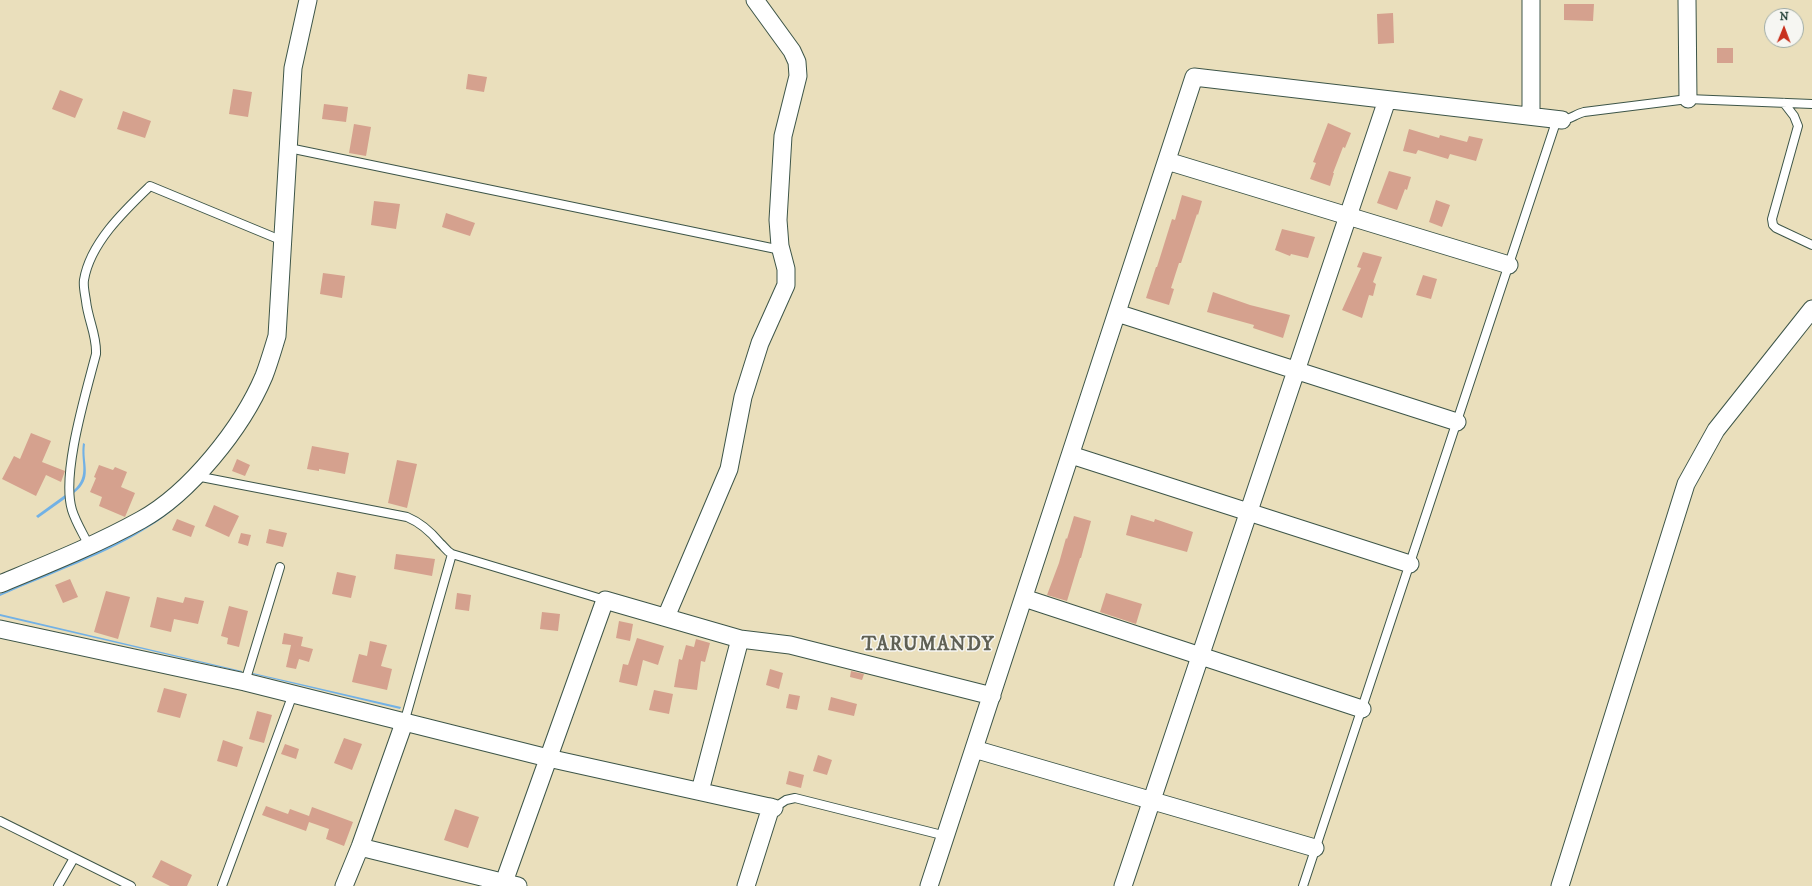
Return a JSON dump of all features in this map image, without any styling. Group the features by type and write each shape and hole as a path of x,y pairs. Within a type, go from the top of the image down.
{"street":[{"path":"0,584 89,546 142,520 171,500 196,476 221,447 242,416 264,376 277,336 293,68 308,0"},
{"path":"666,617 729,469 743,397 760,343 786,285 786,269 781,250 778,220 783,136 798,76 797,62 792,50 755,0"},
{"path":"1531,0 1531,116"},
{"path":"1687,0 1688,99"},
{"path":"929,886 1194,77 1559,119"},
{"path":"1123,886 1387,100"},
{"path":"1167,161 1509,265"},
{"path":"1560,886 1686,484 1716,430 1812,309"},
{"path":"1117,312 1457,422"},
{"path":"1071,455 1410,564"},
{"path":"1024,598 1362,709"},
{"path":"360,847 511,884 548,758 605,600 740,639 790,645 992,696"},
{"path":"0,629 245,682 548,758 772,807 746,886"},
{"path":"700,791 740,639"},
{"path":"344,886 360,847 404,723"},
{"path":"974,749 1315,848"}],"lane":[{"path":"1303,886 1509,265 1559,119 1569,119 1584,112 1688,99 1812,104"},
{"path":"1784,103 1794,116 1798,126 1772,219 1776,228 1812,245"},
{"path":"289,148 781,250"},
{"path":"89,546 72,511 69,492 70,472 78,429 96,354 97,342 86,302 84,280 89,265 103,238 119,217 150,186 283,241"},
{"path":"196,476 407,516 430,532 447,551 452,554 605,600"},
{"path":"404,723 452,554"},
{"path":"245,682 280,567"},
{"path":"222,886 292,694"},
{"path":"772,807 786,800 795,798 946,836"},
{"path":"0,821 132,886"},
{"path":"58,886 74,858"}],"water":[{"path":"83,443 85,444 84,451 86,470 84,482 74,493 74,490 82,479 83,474"},
{"path":"200,483 201,484 184,501 159,521 135,535 78,563 0,596 0,594 136,533 153,523 181,501"},
{"path":"65,495 66,498 38,518 36,516"},
{"path":"0,614 242,671 242,672 0,616"},
{"path":"253,673 401,707 400,709"}],"building":[{"path":"1564,4 1594,4 1593,21 1564,20"},
{"path":"1393,13 1394,43 1378,44 1377,14"},
{"path":"1717,48 1733,48 1733,63 1717,63"},
{"path":"468,74 487,77 484,92 466,89"},
{"path":"233,89 252,92 248,117 229,114"},
{"path":"60,90 83,99 75,118 52,109"},
{"path":"324,104 348,107 346,122 322,119"},
{"path":"123,111 151,121 145,138 117,129"},
{"path":"1328,123 1351,133 1345,148 1343,147 1333,173 1330,186 1310,179 1316,163 1313,162"},
{"path":"354,124 371,127 366,156 349,153"},
{"path":"1409,129 1439,138 1440,135 1467,142 1469,136 1483,139 1476,161 1450,154 1448,159 1418,150 1416,154 1403,151"},
{"path":"1389,171 1411,177 1407,190 1405,189 1397,210 1377,203"},
{"path":"1182,195 1202,201 1171,288 1174,289 1169,305 1146,298 1172,219 1175,220"},
{"path":"1436,200 1450,205 1442,227 1429,222"},
{"path":"374,201 400,204 396,229 371,225"},
{"path":"446,213 475,223 470,236 442,227"},
{"path":"1282,229 1315,237 1308,258 1291,254 1290,256 1275,250"},
{"path":"1363,252 1382,257 1373,282 1376,284 1373,296 1369,295 1362,318 1342,310 1361,268 1357,267"},
{"path":"323,273 345,276 342,298 320,294"},
{"path":"1423,275 1437,279 1431,299 1416,295"},
{"path":"1213,292 1250,305 1290,315 1283,338 1253,328 1254,325 1207,312"},
{"path":"31,433 51,441 42,462 65,471 61,482 46,475 36,496 2,479 14,456 20,459"},
{"path":"312,446 349,453 345,474 319,469 319,471 307,469"},
{"path":"237,459 250,465 245,476 232,471"},
{"path":"397,460 417,464 407,508 388,503"},
{"path":"99,465 113,470 115,467 127,472 121,487 135,493 125,517 99,506 102,497 90,492 96,478 94,477"},
{"path":"214,505 239,516 229,537 205,526"},
{"path":"1131,515 1154,522 1155,519 1193,532 1187,552 1126,535"},
{"path":"1074,516 1091,521 1067,601 1047,595"},
{"path":"177,519 195,526 191,537 172,530"},
{"path":"269,529 287,533 283,547 266,543"},
{"path":"241,533 251,535 248,546 238,543"},
{"path":"396,554 435,559 432,576 394,569"},
{"path":"337,572 356,576 351,598 332,594"},
{"path":"70,579 78,597 63,603 55,585"},
{"path":"106,591 130,597 118,639 94,632"},
{"path":"457,593 471,595 469,611 455,609"},
{"path":"1106,593 1142,604 1136,624 1100,612"},
{"path":"157,597 183,603 185,597 204,601 198,624 174,619 171,632 150,627"},
{"path":"229,606 248,611 239,647 227,644 228,638 221,636"},
{"path":"542,612 560,614 558,631 540,629"},
{"path":"619,621 633,624 630,641 616,638"},
{"path":"284,633 303,637 301,646 313,649 309,662 299,659 296,669 286,667 291,645 282,644"},
{"path":"637,638 664,646 658,665 643,660 637,686 619,682 623,664 628,665"},
{"path":"696,639 710,643 705,662 701,661 697,690 674,687 679,659 682,660 686,645 694,647"},
{"path":"370,641 387,645 381,666 392,669 387,690 352,682 359,654 367,656"},
{"path":"770,669 783,673 779,689 766,685"},
{"path":"851,671 864,674 862,680 850,677"},
{"path":"164,688 187,694 180,718 157,712"},
{"path":"654,690 673,694 669,714 649,710"},
{"path":"789,694 800,696 797,710 786,708"},
{"path":"831,697 857,704 854,716 828,710"},
{"path":"257,711 272,715 264,743 249,739"},
{"path":"344,738 362,744 352,770 334,763"},
{"path":"223,740 243,747 237,767 217,761"},
{"path":"285,744 299,749 296,759 281,754"},
{"path":"818,755 832,760 827,775 813,771"},
{"path":"789,771 804,775 801,788 786,784"},
{"path":"266,806 288,814 290,809 309,816 312,807 353,822 344,846 326,839 329,829 309,822 306,831 262,815"},
{"path":"455,809 479,817 468,848 444,840"},
{"path":"161,860 192,875 187,886 170,886 152,877"}],"district":[{"name":"TARUMANDY","path":"928,646"}]}
